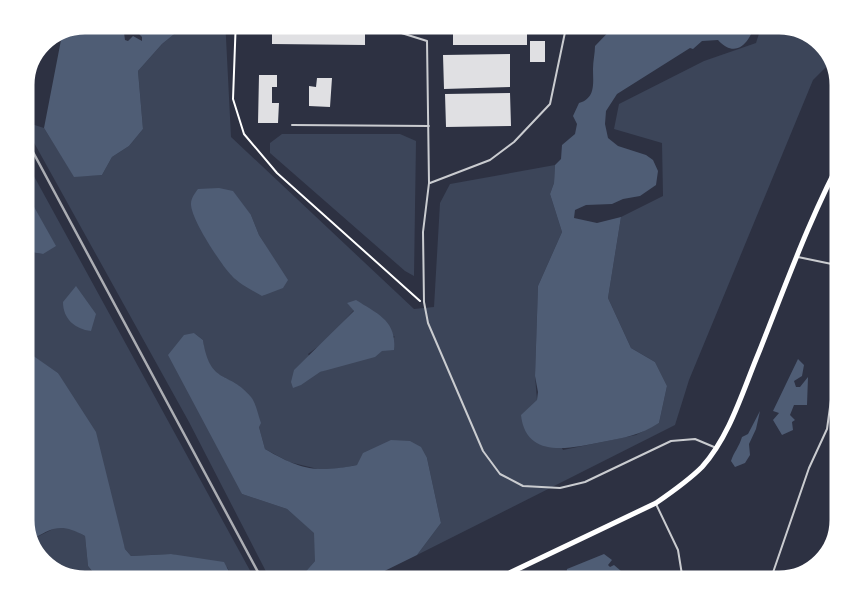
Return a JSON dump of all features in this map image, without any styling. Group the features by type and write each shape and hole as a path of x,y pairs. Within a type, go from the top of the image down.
{"main road":[{"path":"507,575 656,503 680,487 703,466 716,448 739,400 797,257 834,176"}],"lane":[{"path":"429,183 490,160 514,142 550,104 565,30"},
{"path":"395,31 427,41 430,126 429,183 423,232 424,302 428,323 483,452 500,474 523,486 560,488 585,482 671,441 695,439 716,448"},
{"path":"292,125 430,126"},
{"path":"797,257 834,265"},
{"path":"772,575 809,468 827,429 834,378"},
{"path":"656,503 678,550 682,575"}],"path":[{"path":"236,30 233,99 244,134 277,173 415,299 424,302"}],"shaded area":[{"path":"84,30 124,30 125,40 128,41 133,36 142,41 142,37 135,30 179,30 162,44 138,71 143,129 129,146 112,157 102,175 74,177 44,128 63,34"},
{"path":"179,30 226,30 231,137 414,309 434,307 440,203 450,184 555,165 550,194 562,232 538,286 535,376 537,400 563,450 636,435 659,423 667,386 655,362 631,348 608,298 621,217 663,196 662,143 614,129 619,104 704,61 756,43 760,30 787,30 810,39 821,48 830,63 813,80 689,380 675,425 417,555 441,523 427,458 326,471 289,462 265,449 259,427 236,385 213,371 205,355 203,340 194,333 242,494 287,509 315,533 315,561 304,575 268,575 189,422 30,135 30,124 44,128 74,176 102,175 112,157 129,146 143,129 138,71 162,44","holes":["251,215 259,235 277,264 263,296 232,276 208,242","347,303 395,337 320,372 308,354 327,340 354,310"]},
{"path":"610,30 753,30 748,40 738,48 732,49 718,40 702,41 617,94 606,111 608,138 618,146 653,160 658,171 656,185 640,196 612,204 586,205 575,210 574,218 597,223 621,217 608,298 631,348 655,362 667,386 659,423 652,427 617,439 577,447 552,448 531,439 521,415 537,400 535,376 538,286 562,232 550,194 555,165 561,159 562,145 575,134 577,124 573,116 579,103 591,94 595,46"},
{"path":"282,134 400,134 416,141 414,276 270,153 270,143"},
{"path":"30,169 252,575 231,575 227,567 171,554 131,556 125,549 58,373 30,355 30,252 43,254 33,205 30,204"},
{"path":"219,188 233,191 251,215 259,235 288,280 283,288 262,296 234,278 214,251 196,220 191,202 198,189"},
{"path":"30,204 33,205 56,246 43,254 30,252"},
{"path":"76,286 96,314 91,331 75,325 65,313 63,302"},
{"path":"356,300 378,314 389,325 394,350 382,351 375,357 320,372 293,388 291,382 294,370 354,311 347,303"},
{"path":"194,333 203,340 206,355 215,371 243,389 253,400 261,423 259,427 265,449 278,456 309,468 330,469 357,465 363,453 391,440 410,441 421,447 427,458 441,523 417,555 376,575 303,575 315,561 314,533 287,509 242,494 168,355 184,335"},
{"path":"30,354 58,373 96,432 125,549 131,556 171,554 224,562 231,575 95,575 88,566 85,536 76,531 55,528 33,539 30,524"},
{"path":"798,359 804,365 802,376 794,381 796,387 800,387 808,377 807,405 794,405 790,415 795,420 792,422 793,430 782,435 773,420 779,413 773,411"},
{"path":"760,411 749,444 750,455 745,463 735,467 732,458 742,437 748,434"},
{"path":"57,527 71,528 85,536 88,566 95,575 77,575 54,566 43,557 33,539"},
{"path":"604,554 612,560 608,565 610,567 614,565 621,571 616,575 566,575 567,569"}],"building":[{"path":"272,30 365,30 365,45 272,44"},
{"path":"453,30 527,30 527,45 453,45"},
{"path":"530,41 545,41 545,62 530,62"},
{"path":"510,54 510,87 444,89 443,55"},
{"path":"259,75 277,75 277,87 272,87 272,103 279,103 278,123 258,123"},
{"path":"317,78 332,78 330,107 309,106 309,86 316,87"},
{"path":"510,93 511,126 446,127 445,94"}],"railway":[{"path":"30,146 260,575"}]}
